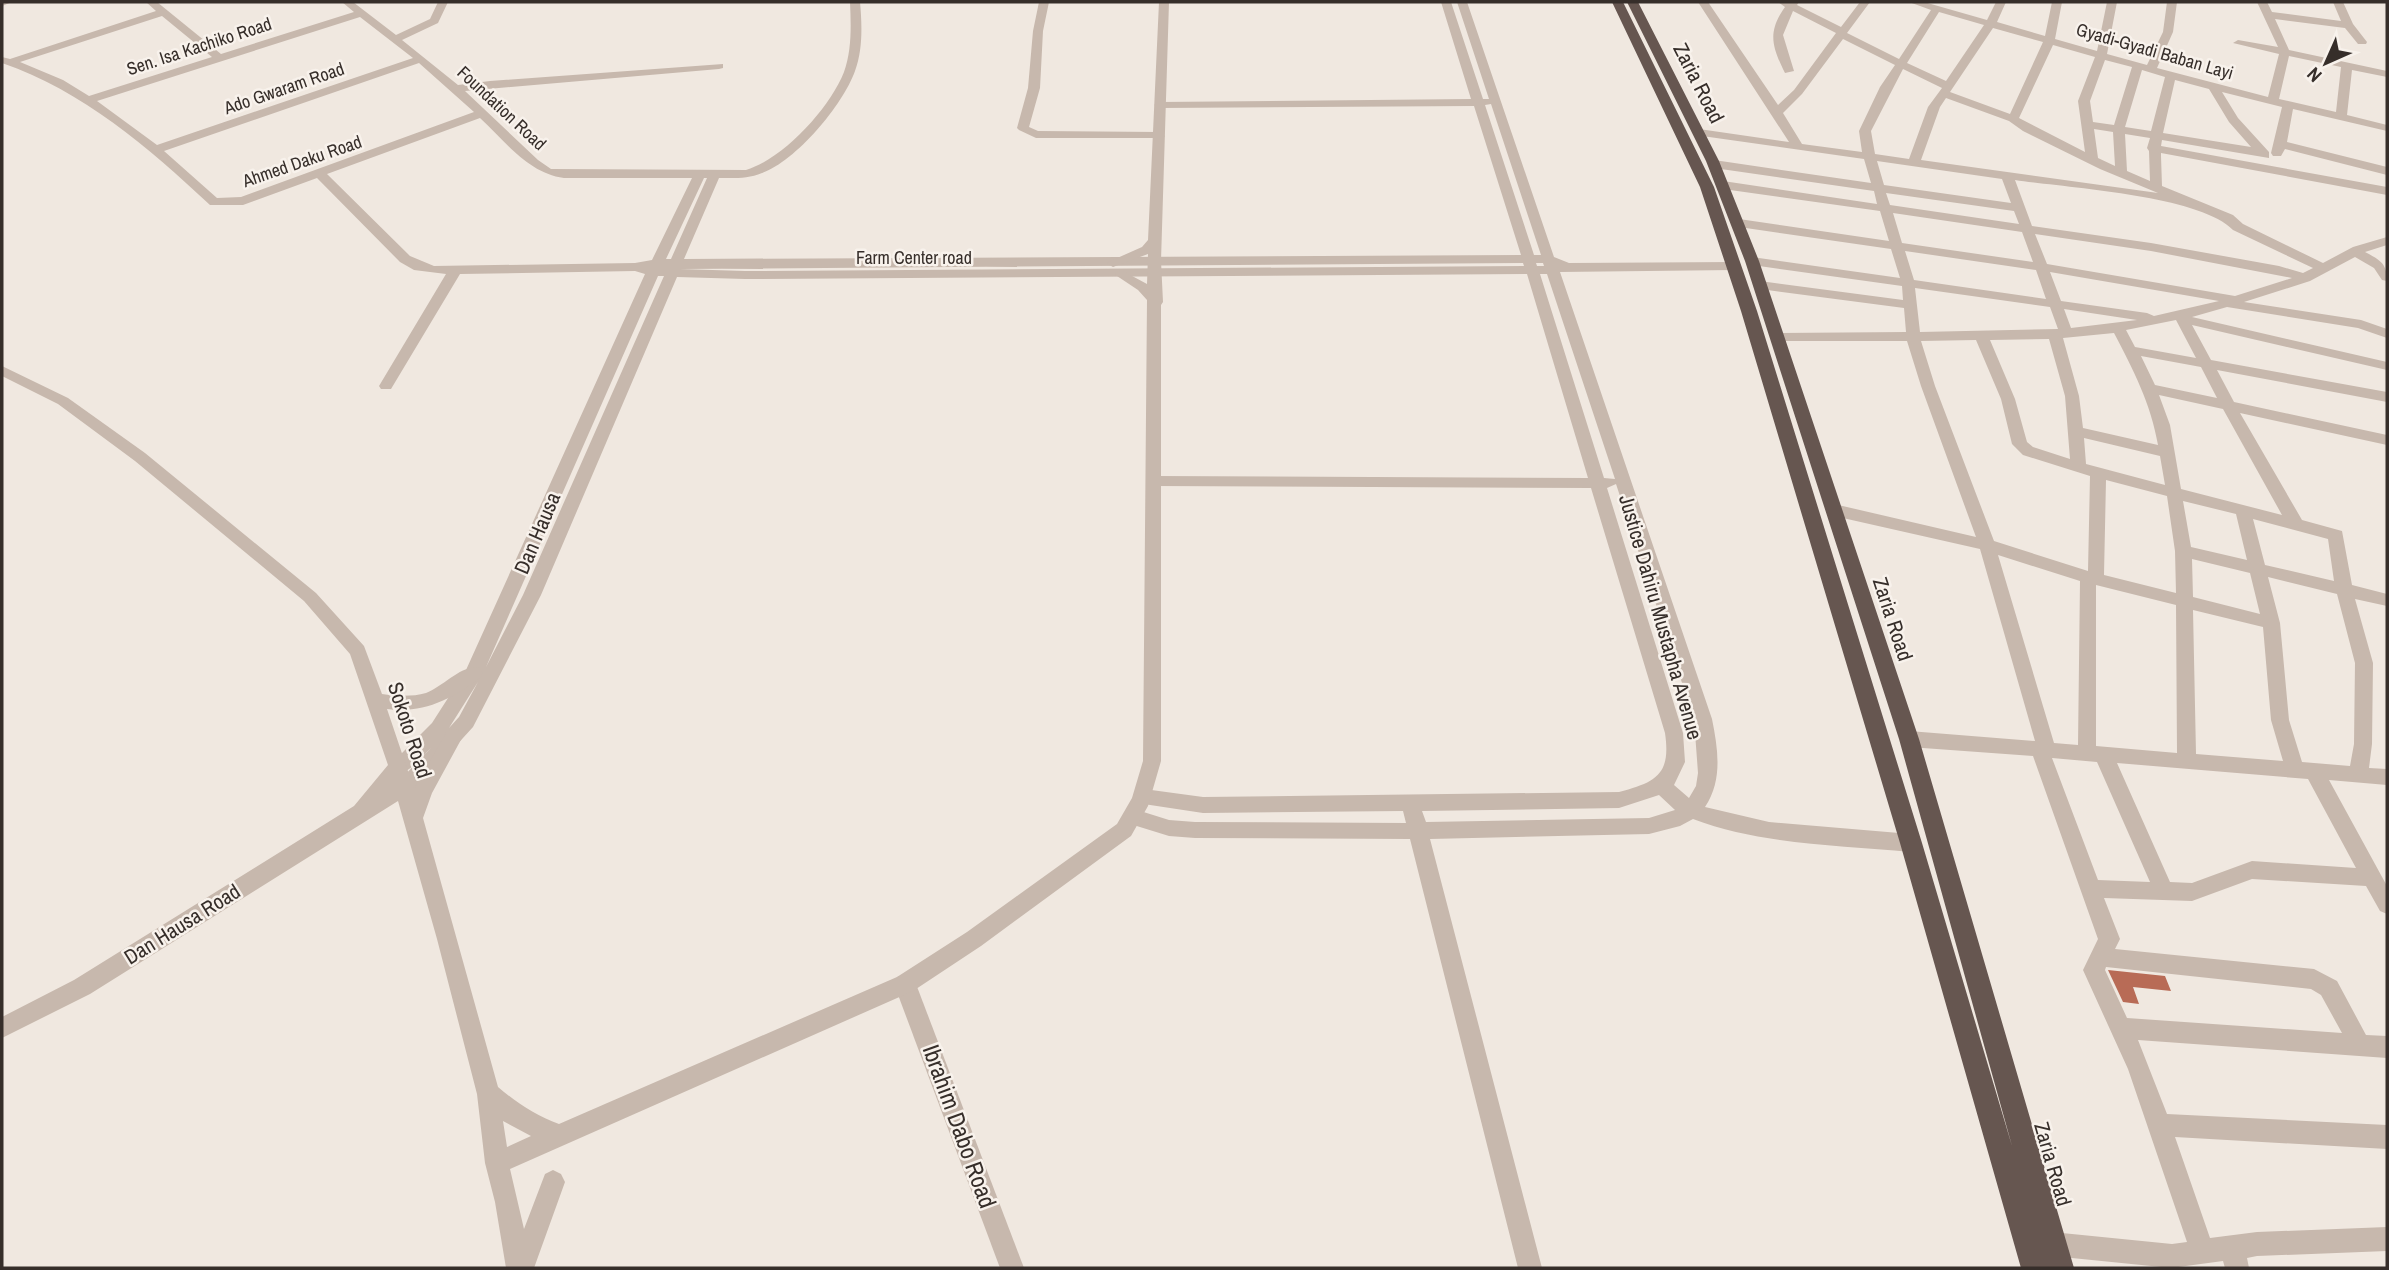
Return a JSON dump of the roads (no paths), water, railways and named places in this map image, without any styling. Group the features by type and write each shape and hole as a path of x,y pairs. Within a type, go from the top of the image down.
{"highway":[{"name":"Zaria Road","path":"1617,2 1743,264 2035,1268"},
{"name":"Zaria Road","path":"1632,2 1714,164 1739,223 1743,264 1760,285 1909,739 2060,1268"}],"street":[{"path":"151,2 219,58"},
{"name":"Foundation Road","path":"347,2 422,59 534,163 548,172 747,174"},
{"path":"396,40 434,21 443,2"},
{"path":"709,190 728,179 758,173 768,167 801,138 841,91 850,71 853,53 857,25 855,2"},
{"path":"1044,2 1038,31 1034,88 1023,128 1026,132 1159,136"},
{"path":"497,1163 905,984 974,939 1124,830 1134,817 1144,797 1152,761 1155,267 1164,2"},
{"name":"Justice Dahiru Mustapha Avenue","path":"1446,2 1486,102 1521,237 1678,753 1674,769 1662,786"},
{"path":"1134,817 1169,828 1195,830 1417,831 1649,827 1680,817 1690,809 1707,786 1709,758 1703,719 1624,484 1556,265 1486,102 1462,2"},
{"path":"1703,2 1797,146"},
{"path":"1777,113 1798,92 1865,2"},
{"name":"Gyadi-Gyadi Baban Layi","path":"1914,2 2171,75 2387,128"},
{"path":"1914,162 1927,121 1991,23 2001,2"},
{"path":"2013,119 2050,39 2057,2"},
{"path":"2092,159 2084,101 2102,54 2112,2"},
{"path":"2151,68 2168,32 2172,2"},
{"path":"2260,2 2269,15 2285,52 2273,101"},
{"path":"2338,2 2348,25 2362,42"},
{"path":"1789,71 1776,32 1789,3 1947,91 2013,119 2032,131 2121,173 2189,201 2324,268"},
{"path":"1937,8 1886,87 1866,124 1869,156 1908,284 1913,336 1928,386 1987,545 2043,750 2109,939 2094,970 2161,1125 2203,1252"},
{"path":"6,61 163,12"},
{"name":"Sen. Isa Kachiko Road","path":"88,100 362,13"},
{"path":"2269,15 2348,25"},
{"path":"2238,43 2387,74"},
{"name":"Ado Gwaram Road","path":"157,149 422,59"},
{"name":"Ahmed Daku Road","path":"6,61 88,100 157,149 214,202 243,201 321,175 483,113"},
{"path":"2121,173 2119,129 2138,64"},
{"path":"457,89 719,66"},
{"path":"2341,117 2347,66"},
{"path":"2156,187 2154,142 2171,75"},
{"path":"2213,86 2233,120 2270,161"},
{"path":"1160,105 1486,102"},
{"path":"2270,161 2281,144 2288,104"},
{"path":"2087,124 2119,129 2154,142 2270,161 2387,191"},
{"path":"1699,133 2189,201"},
{"path":"2154,142 2270,161"},
{"path":"2281,144 2387,171"},
{"path":"1714,164 2018,208"},
{"name":"Dan Hausa","path":"358,814 398,767 439,728 474,673 696,185 699,172"},
{"name":"Dan Hausa","path":"358,814 405,788 466,722 532,595 715,173"},
{"path":"2006,174 2056,304 2072,396 2079,467"},
{"name":"Farm Center road","path":"321,175 405,259 419,267 455,270 635,267 1155,267"},
{"path":"1723,186 2164,250 2279,270 2305,278"},
{"path":"1739,223 2040,266 2361,324 2387,334"},
{"path":"1156,302 1143,287 1117,268 1147,250 1157,237"},
{"path":"1481,260 1509,247 1521,237"},
{"path":"1777,337 2061,335 2118,328 2157,319 2182,317 2305,278 2356,251 2387,241"},
{"path":"659,302 714,269 685,243"},
{"path":"2356,251 2379,265 2387,277"},
{"path":"1155,267 1481,260 1530,265"},
{"path":"1155,267 1743,264 2157,319"},
{"path":"386,386 455,270"},
{"path":"1760,285 1910,305"},
{"path":"2182,317 2258,461 2295,523"},
{"path":"2182,317 2387,366"},
{"path":"2118,328 2149,388 2162,425 2174,493 2183,551 2187,683 2186,761"},
{"path":"1982,337 2008,399 2023,448 2098,473 2336,536 2344,589 2364,663 2363,744 2358,774"},
{"path":"2130,350 2387,397"},
{"name":"Sokoto Road","path":"2,370 63,401 140,457 310,597 358,651 377,700 414,817 488,1094 497,1163 520,1268"},
{"path":"2149,388 2387,440"},
{"path":"2077,432 2166,452"},
{"path":"2098,473 2092,578 2096,754 2164,891"},
{"path":"1154,481 1624,484"},
{"path":"1834,510 1987,545 2092,578 2271,623"},
{"path":"2243,511 2271,623 2280,720 2304,770 2387,905"},
{"path":"2183,551 2387,600"},
{"path":"377,700 402,704 437,698 474,673"},
{"path":"414,817 423,792 454,736"},
{"path":"1909,739 2387,777"},
{"path":"1144,797 1203,805 1619,800 1662,786 1690,809 1739,824 1783,831 1911,843"},
{"path":"1411,804 1530,1268"},
{"name":"Dan Hausa Road","path":"2,1028 82,987 358,814"},
{"path":"2091,889 2192,892 2252,870 2372,878"},
{"path":"2101,957 2314,979 2329,988 2360,1045"},
{"name":"Ibrahim Dabo Road","path":"905,984 1013,1268"},
{"path":"2121,1028 2387,1047"},
{"path":"488,1094 511,1115 529,1125 560,1136"},
{"path":"2161,1125 2387,1138"},
{"path":"520,1268 553,1182"},
{"path":"2052,1244 2172,1256 2203,1252 2235,1258 2387,1239"}]}
